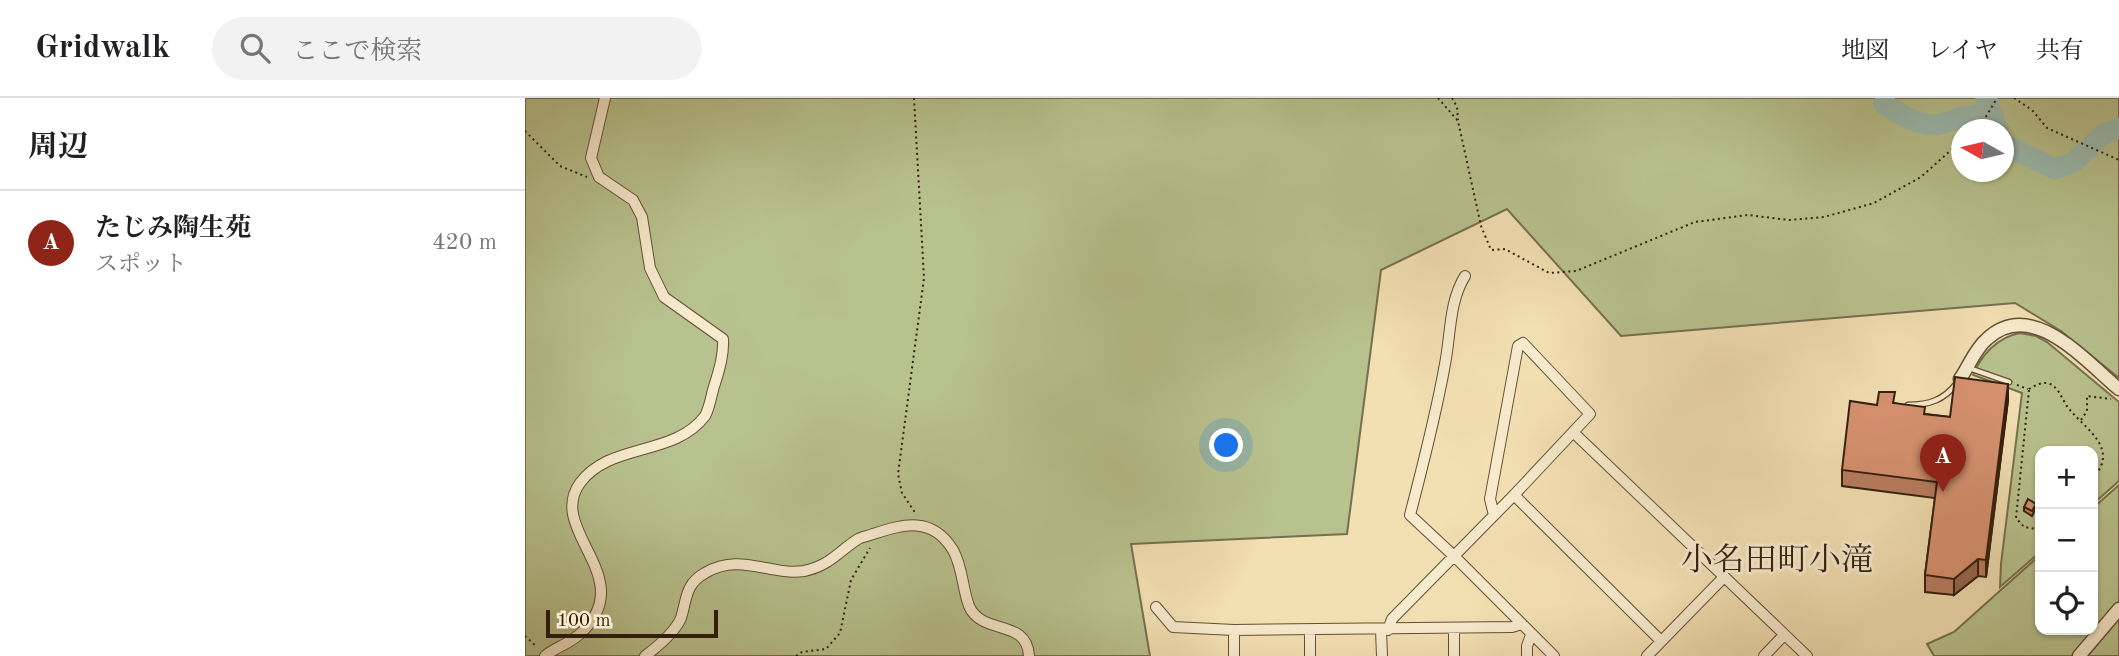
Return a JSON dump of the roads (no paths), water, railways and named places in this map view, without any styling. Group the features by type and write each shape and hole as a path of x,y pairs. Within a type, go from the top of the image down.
{"street":[{"path":"544,656 564,647 585,629 597,610 601,589 595,563 576,529 573,518 572,507 580,482 603,461 652,448 683,435 698,422 705,415 724,354 723,338 664,297 650,268 642,217 633,200 599,177 591,158 605,98"},
{"path":"1465,276 1455,292 1439,395 1410,515 1554,656"},
{"path":"1960,379 1980,346 1994,333 2014,325 2032,325 2051,333 2117,394"},
{"path":"1382,656 1385,630 1392,619 1574,433 1590,414 1523,343 1518,346 1490,499 1494,514"},
{"path":"1574,433 1807,656"},
{"path":"1514,495 1661,641"},
{"path":"645,656 657,647 680,620 687,590 702,574 722,565 748,564 803,571 827,564 859,539 909,524 925,527 946,541 962,570 969,604 974,614 986,623 1021,636 1028,646 1029,656"},
{"path":"1647,656 1724,577"},
{"path":"1156,607 1173,627 1234,630 1385,630 1512,627 1522,624"},
{"path":"2079,656 2119,609"},
{"path":"1454,628 1454,656"},
{"path":"1234,630 1234,656"},
{"path":"1310,630 1310,656"},
{"path":"1527,656 1531,635"},
{"path":"1764,656 1784,635"}],"lane":[{"path":"1968,367 2009,382"},
{"path":"1898,405 1925,405 1941,398 1960,379"}],"waterway":[{"path":"1986,98 1994,119"},
{"path":"1884,104 1902,115 1929,125 1978,115 1988,106"},
{"path":"2014,149 2055,169 2074,162 2102,135 2119,128"}],"place":[{"name":"たじみ陶生苑","path":"1943,492"}],"district":[{"name":"小名田町小滝","path":"1777,559"}]}
